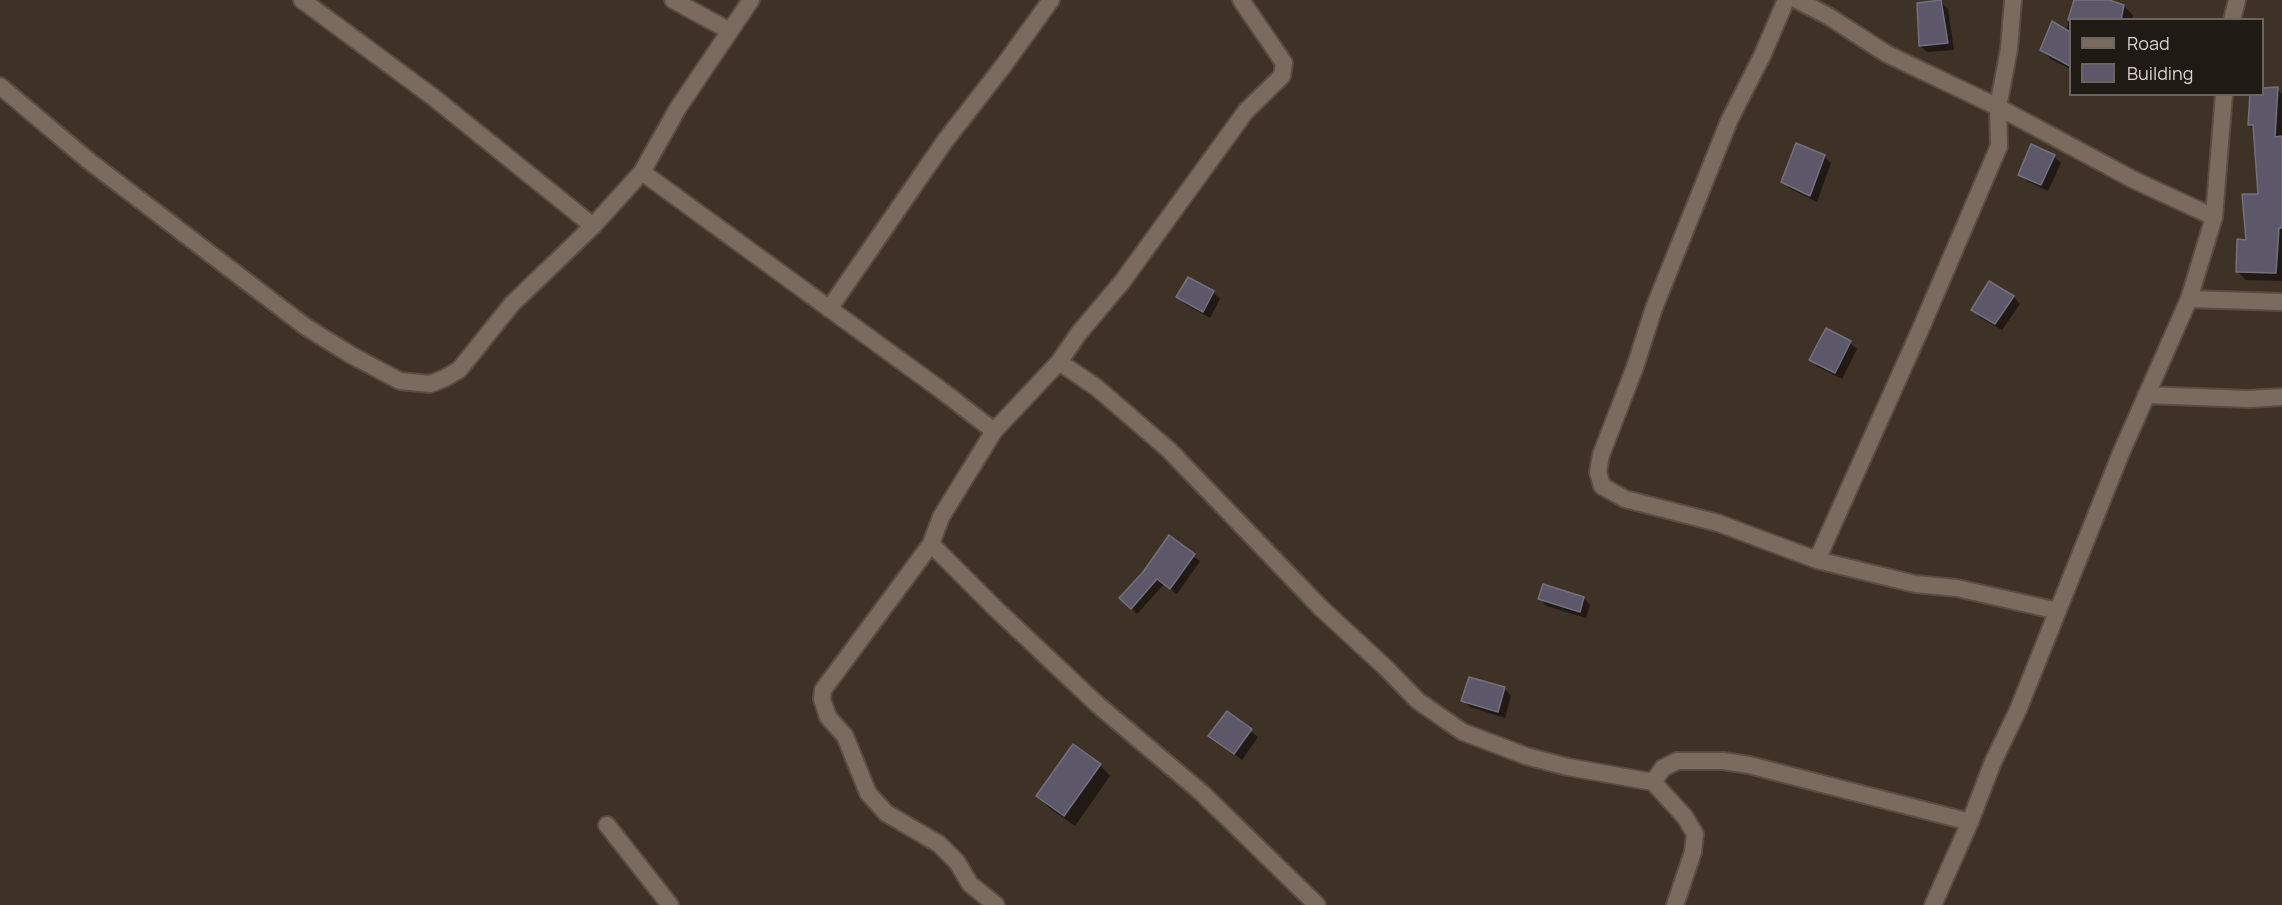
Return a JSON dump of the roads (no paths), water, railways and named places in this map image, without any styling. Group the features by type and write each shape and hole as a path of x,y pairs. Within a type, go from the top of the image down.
{"street":[{"path":"302,0 434,97 593,226"},
{"path":"673,0 730,31"},
{"path":"0,86 89,161 306,327 351,355 400,381 430,384 459,370 512,304 593,226 642,172 678,108 751,0"},
{"path":"829,309 945,141 1051,0"},
{"path":"996,905 970,884 957,862 939,844 886,813 868,793 845,736 828,717 822,699 823,690 931,544 940,516 994,431 1059,362 1079,333 1122,282 1246,111 1282,76 1284,63 1241,0"},
{"path":"1786,0 1762,56 1729,121 1658,297 1635,367 1601,455 1598,472 1602,486 1625,499 1718,523 1817,560 1915,584 1957,588 2058,611"},
{"path":"1797,0 1828,16 1887,54 1998,107 2134,180 2214,217"},
{"path":"1817,560 1921,328 1999,146 1998,107 2009,49 2013,0"},
{"path":"2232,18 2236,0"},
{"path":"1933,905 2058,611 2121,453 2189,299 2214,217 2224,96"},
{"path":"642,172 994,431"},
{"path":"2189,299 2282,302"},
{"path":"1059,362 1096,387 1168,450 1321,608 1427,707 1463,732 1526,756 1653,782 1685,817 1695,834 1693,852 1675,905"},
{"path":"2146,395 2249,399 2282,397"},
{"path":"931,544 1004,617 1098,705 1202,793 1309,904"},
{"path":"1653,782 1663,768 1677,761 1722,760 1970,822"},
{"path":"607,825 670,905"}]}
